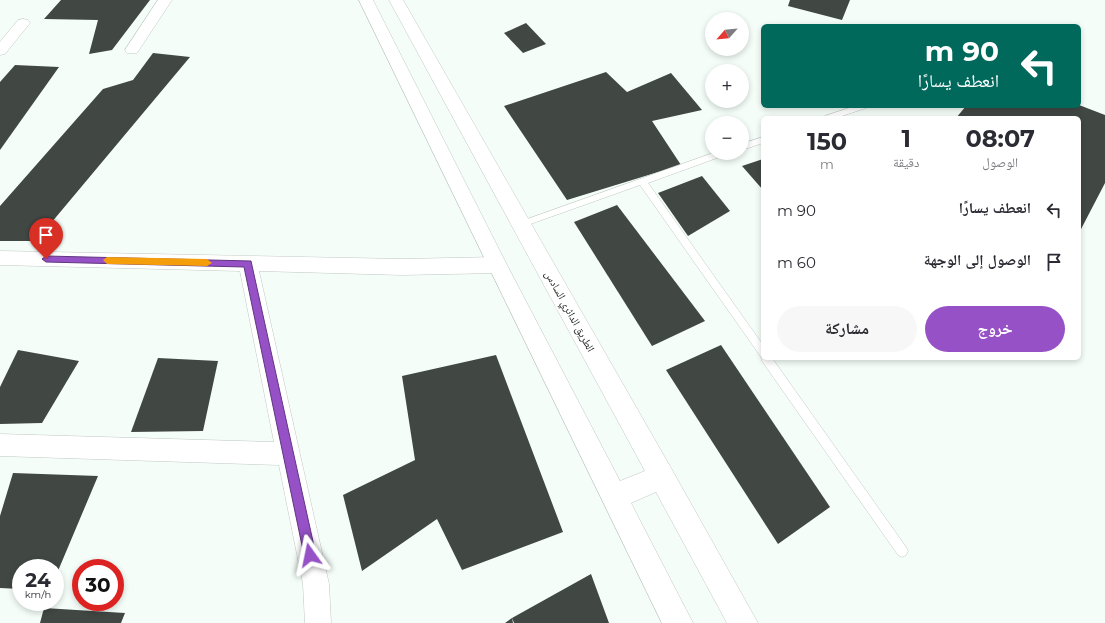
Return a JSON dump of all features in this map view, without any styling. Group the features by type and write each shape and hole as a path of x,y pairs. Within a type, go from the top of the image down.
{"highway":[{"path":"366,0 497,265 678,623"},
{"name":"الطريق الدائري السادس","path":"396,0 743,623"},
{"path":"614,497 662,477"}],"street":[{"path":"132,50 165,0"},
{"path":"0,51 23,23"},
{"path":"0,258 402,267 497,265"},
{"path":"248,264 316,584 318,623"},
{"path":"0,445 288,454"}],"lane":[{"path":"834,116 857,108"},
{"path":"749,144 761,141"},
{"path":"522,224 705,159"},
{"path":"642,181 761,350"},
{"path":"767,360 902,551"}],"building":[{"path":"61,0 150,0 112,50 89,54 98,20 44,19"},
{"path":"790,0 850,0 842,20 788,6"},
{"path":"526,23 546,44 523,53 504,33"},
{"path":"153,53 190,57 36,241 0,241 0,206 103,89 133,80"},
{"path":"15,65 59,67 0,150 0,82"},
{"path":"606,72 627,92 671,73 702,110 652,121 681,165 567,200 504,106"},
{"path":"1081,106 1105,115 1105,183 1081,229 1081,116 958,116 964,108 1081,108"},
{"path":"761,160 761,188 742,166"},
{"path":"702,176 730,211 688,236 658,193"},
{"path":"617,205 705,321 652,346 574,222"},
{"path":"721,345 830,507 778,544 666,370"},
{"path":"18,350 79,361 42,423 0,424 0,387"},
{"path":"496,355 563,532 462,570 437,519 362,571 343,495 415,460 402,376"},
{"path":"158,358 218,361 203,431 131,432"},
{"path":"13,473 98,476 63,559 12,559 12,589 0,588 0,516"},
{"path":"591,574 609,623 514,623 512,618"},
{"path":"64,609 72,610 72,611 125,613 121,623 40,623 43,611 64,611"},
{"path":"512,618 513,623 505,623"}],"slow traffic":[{"path":"107,260 207,263"}],"route":[{"path":"46,259 248,264 310,555"}]}
